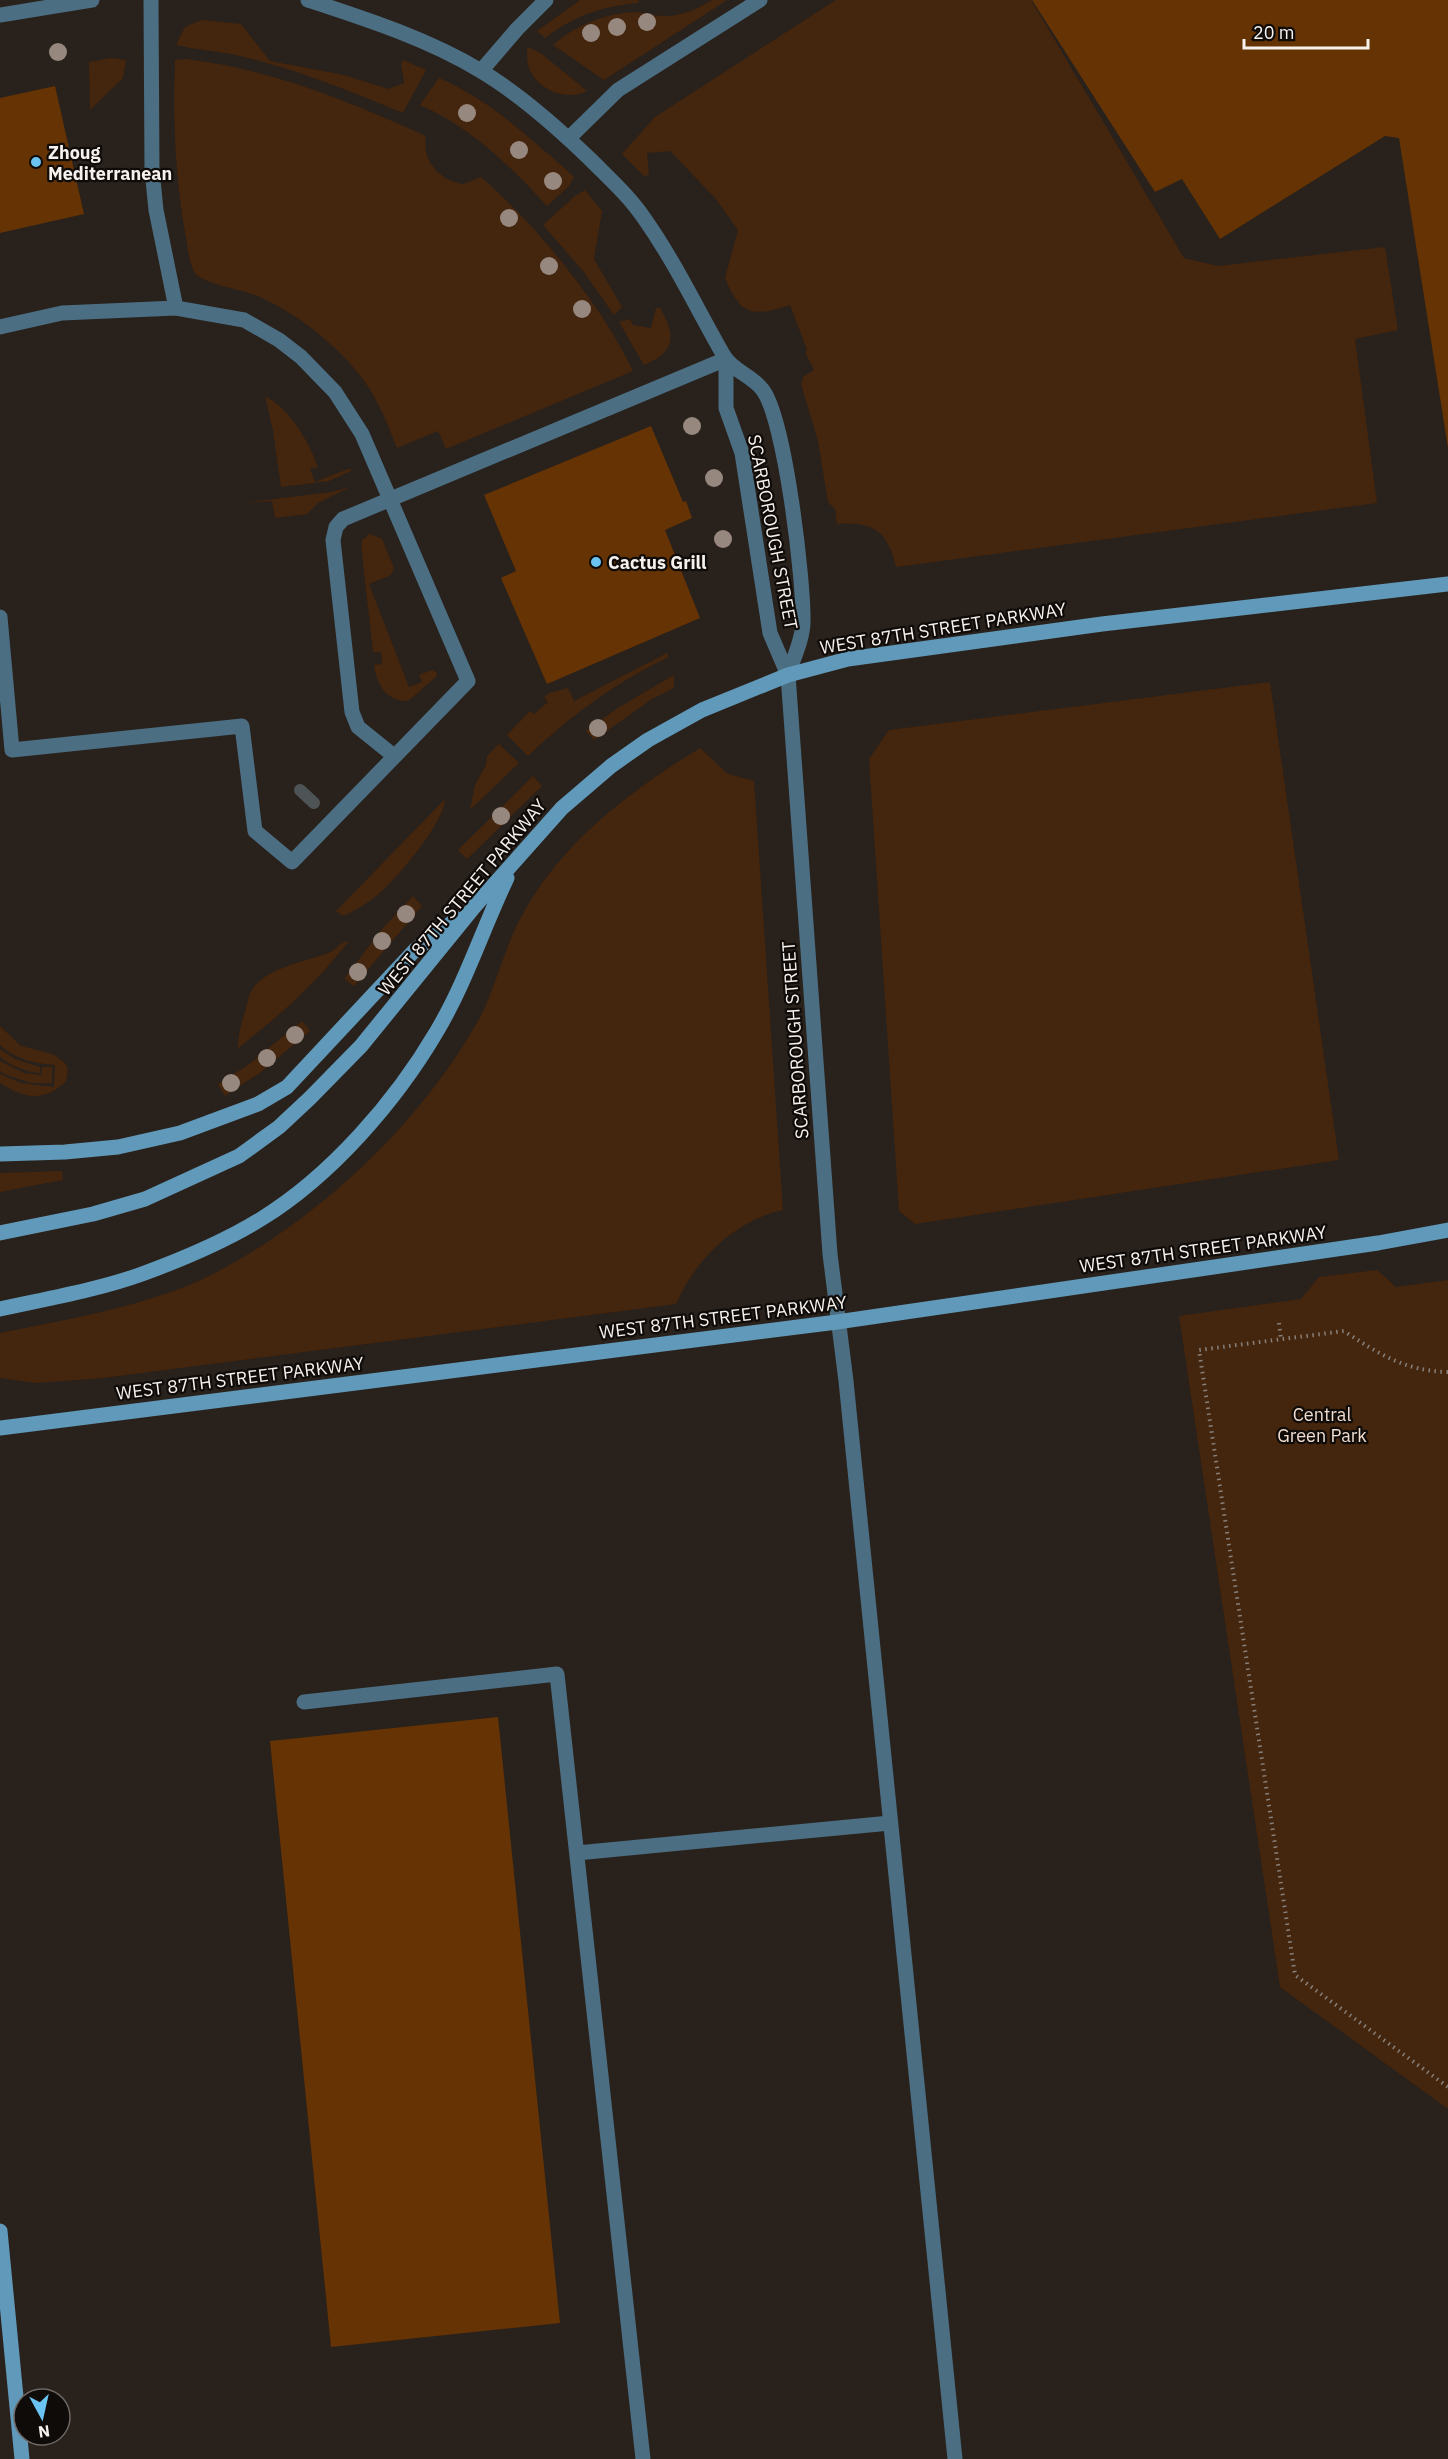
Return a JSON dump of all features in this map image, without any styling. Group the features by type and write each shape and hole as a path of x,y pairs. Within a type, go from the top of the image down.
{"main road":[{"name":"WEST 87TH STREET PARKWAY","path":"0,1233 93,1214 145,1199 239,1156 279,1126 362,1046 474,907 562,808 611,766 648,740 702,710 788,675 868,656 1102,624 1448,584"},
{"path":"0,1309 140,1275 188,1256 262,1218 311,1182 354,1141 402,1085 438,1030 474,958 489,917 513,864"},
{"path":"0,1154 65,1152 118,1147 180,1133 258,1104 287,1087 415,950 474,907"},
{"name":"WEST 87TH STREET PARKWAY","path":"0,1428 837,1322 1366,1245 1448,1230"},
{"path":"0,2231 22,2459"}],"street":[{"path":"0,15 92,0"},
{"path":"151,0 152,170 156,210 177,308"},
{"name":"SCARBOROUGH STREET","path":"308,0 376,23 481,71 568,138 620,188 642,216 687,284 726,359 763,390 777,427 799,568 803,625 788,675"},
{"path":"481,71 517,29 546,0"},
{"path":"568,138 618,90 760,0"},
{"path":"0,327 62,313 177,308 244,320 279,340 301,357 348,410 370,451 468,681 292,862 255,831 242,726 12,750 0,617"},
{"path":"394,756 358,728 352,712 333,540 336,527 343,519 726,359"},
{"name":"SCARBOROUGH STREET","path":"726,359 726,408 742,453 770,633 788,675 837,1322 848,1402 955,2459"},
{"path":"304,1702 557,1674 643,2459"},
{"path":"577,1853 890,1822"}],"path":[{"path":"1279,1323 1281,1340"},
{"path":"1448,1372 1433,1372 1406,1366 1380,1355 1344,1331 1199,1350 1295,1975 1448,2087"}],"green space":[{"path":"580,0 639,0 638,3 589,13 545,38 537,31"},
{"path":"712,0 727,0 604,80 553,45 571,32 600,18 633,12 672,16 695,9"},
{"path":"836,0 1031,0 1184,258 1218,266 1385,247 1398,330 1355,339 1377,503 896,567 889,545 877,531 861,525 837,524 835,509 828,502 818,441 801,384 803,377 814,370 805,352 807,350 790,305 758,312 750,311 737,301 725,278 738,230 716,199 670,151 647,153 649,174 645,177 622,154 655,117"},
{"path":"201,20 241,24 270,61 344,75 388,89 404,83 401,63 403,60 426,70 403,113 282,67 232,54 176,45 185,27"},
{"path":"528,47 542,54 587,91 565,95 544,87 530,70 527,59"},
{"path":"112,58 126,60 123,78 90,110 89,62"},
{"path":"186,59 249,70 309,88 426,136 426,153 429,161 440,174 463,184 481,177 545,242 604,320 633,371 446,449 438,431 397,448 383,414 365,382 330,343 316,331 270,302 206,280 195,273 188,252 179,193 174,105 175,60"},
{"path":"439,78 492,108 525,134 574,177 569,186 547,206 489,149 457,125 420,105"},
{"path":"585,190 602,211 594,259 622,307 614,315 583,271 543,225"},
{"path":"656,308 660,308 669,326 670,342 662,354 644,365 619,322 630,319 633,325 651,328"},
{"path":"265,396 290,417 309,446 318,467 310,469 315,482 348,469 353,470 329,481 281,487 273,431"},
{"path":"350,487 318,503 307,514 275,518 272,501 242,503 332,492"},
{"path":"370,534 382,539 394,568 391,575 369,584 409,687 422,682 419,675 432,670 437,673 436,677 408,701 401,701 389,695 380,685 375,672 374,665 382,664 381,652 373,652 361,545 362,540"},
{"path":"667,653 669,657 631,677 594,701 528,756 507,735 530,711 534,714 548,702 544,697 549,693 568,688 574,701"},
{"path":"674,675 674,688 652,699 594,740 586,731 616,709"},
{"path":"1270,682 1339,1160 915,1224 899,1211 869,759 889,730"},
{"path":"499,744 519,763 470,810 475,785 486,765 487,756"},
{"path":"700,748 728,774 754,781 783,1210 748,1223 719,1244 694,1272 676,1304 103,1378 36,1383 0,1378 0,1333 114,1309 192,1284 258,1248 322,1202 352,1176 408,1119 456,1056 483,1011 519,921 554,868 574,844 621,802"},
{"path":"533,776 542,786 467,859 458,850"},
{"path":"445,799 438,821 430,834 390,884 374,898 347,915 341,915 336,911"},
{"path":"413,896 422,906 354,986 344,979 382,929"},
{"path":"349,941 297,998 238,1048 240,1030 249,998 258,983 275,971 329,953"},
{"path":"302,1021 310,1031 261,1072 225,1096 218,1084 248,1065"},
{"path":"0,1026 21,1046 53,1054 65,1063 68,1068 66,1081 50,1093 33,1096 17,1092 0,1083 0,1074 21,1083 54,1087 55,1065 26,1060 6,1050 0,1045"},
{"path":"0,1049 15,1059 40,1067 40,1073 24,1070 9,1063 0,1057"},
{"path":"0,1061 24,1073 41,1075 42,1067 52,1067 52,1083 31,1083 4,1074 0,1071"},
{"path":"62,1171 63,1180 0,1192 0,1173"},
{"name":"Central Green Park","path":"1377,1270 1396,1287 1448,1280 1448,2109 1280,1987 1179,1316 1301,1299 1319,1277"}],"building":[{"path":"1032,0 1448,0 1448,448 1399,138 1385,136 1220,239 1182,179 1155,192"},
{"name":"Zhoug Mediterranean","path":"55,86 84,214 0,233 0,98"},
{"name":"Cactus Grill","path":"651,426 692,518 665,530 700,618 547,684 501,578 516,571 484,495"},
{"path":"498,1717 560,2323 331,2347 270,1741"}],"waterway":[{"path":"300,790 314,803"}],"place":[{"name":"Zhoug Mediterranean","path":"36,162"},
{"name":"Cactus Grill","path":"596,562"}]}
